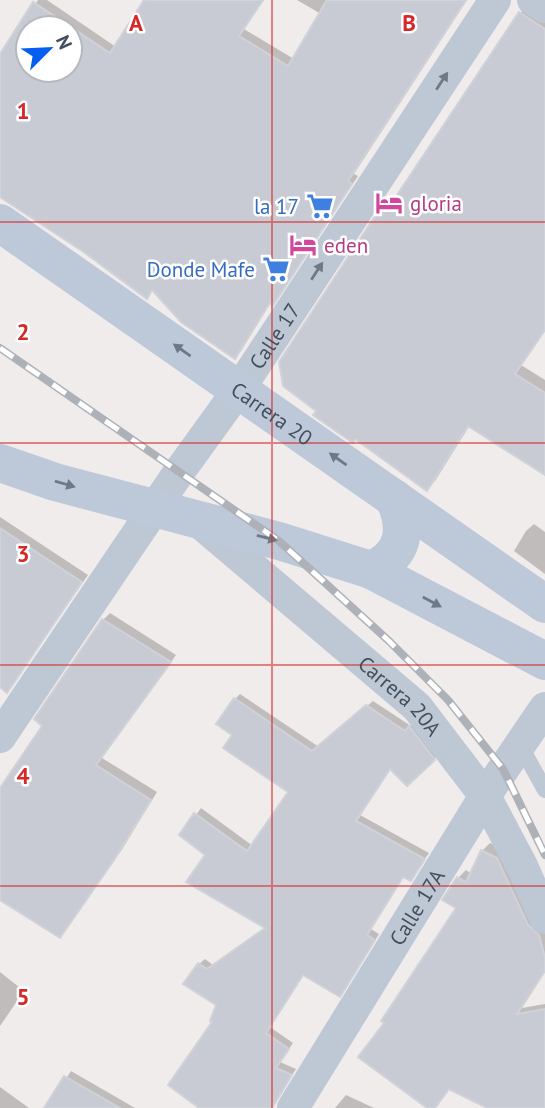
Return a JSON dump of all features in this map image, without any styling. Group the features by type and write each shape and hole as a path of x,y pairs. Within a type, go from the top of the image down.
{"street":[{"name":"Calle 17","path":"0,737 238,389 495,0"},
{"path":"533,0 545,7"},
{"name":"Carrera 20","path":"0,223 545,604"},
{"name":"Carrera 20A","path":"0,463 55,482 279,541 371,570 545,662"},
{"path":"371,570 390,558 401,538 401,515 394,498"},
{"name":"Carrera 20A","path":"198,521 417,707 485,796 522,866 545,918"},
{"name":"Calle 17A","path":"293,1108 485,796 545,708"}],"lane":[{"path":"520,744 545,790"}],"building":[{"path":"144,0 263,0 239,36 288,66 327,0 466,0 348,181 352,184 272,307 271,301 235,359 181,322 152,290 147,299 85,253 0,197 0,54 14,32 14,84 84,84 84,36 110,53"},
{"path":"33,2 51,14 25,14"},
{"path":"519,12 545,29 545,330 515,374 545,393 545,475 468,426 427,491 355,439 353,443 313,415 316,411 283,386 279,362 383,204 389,207"},
{"path":"0,528 82,582 7,693 0,687"},
{"path":"102,619 171,662 96,765 151,800 114,860 60,938 0,900 0,788 42,726 34,719"},
{"path":"234,698 312,751 366,705 405,731 409,726 435,760 407,786 390,769 356,821 425,859 411,881 403,877 367,935 375,940 340,997 303,975 266,1033 289,1049 276,1068 292,1075 272,1108 199,1108 168,1085 212,1022 210,1021 216,1005 183,984 198,963 207,969 265,928 186,882 205,855 179,835 194,813 247,851 288,792 223,748 232,735 216,724"},
{"path":"481,850 497,858 528,925 539,935 545,958 545,971 517,1014 545,1009 545,1108 487,1108 449,1089 435,1108 427,1108 358,1057 384,1023 381,1021 456,908 442,900 457,877 466,882"},
{"path":"64,1076 120,1108 44,1108"}],"railway":[{"path":"0,348 279,541 389,641 448,700 503,769 545,855"}],"place":[{"name":"gloria","path":"389,203"},
{"name":"la 17","path":"320,206"},
{"name":"eden","path":"303,245"},
{"name":"Donde Mafe","path":"276,269"}]}
